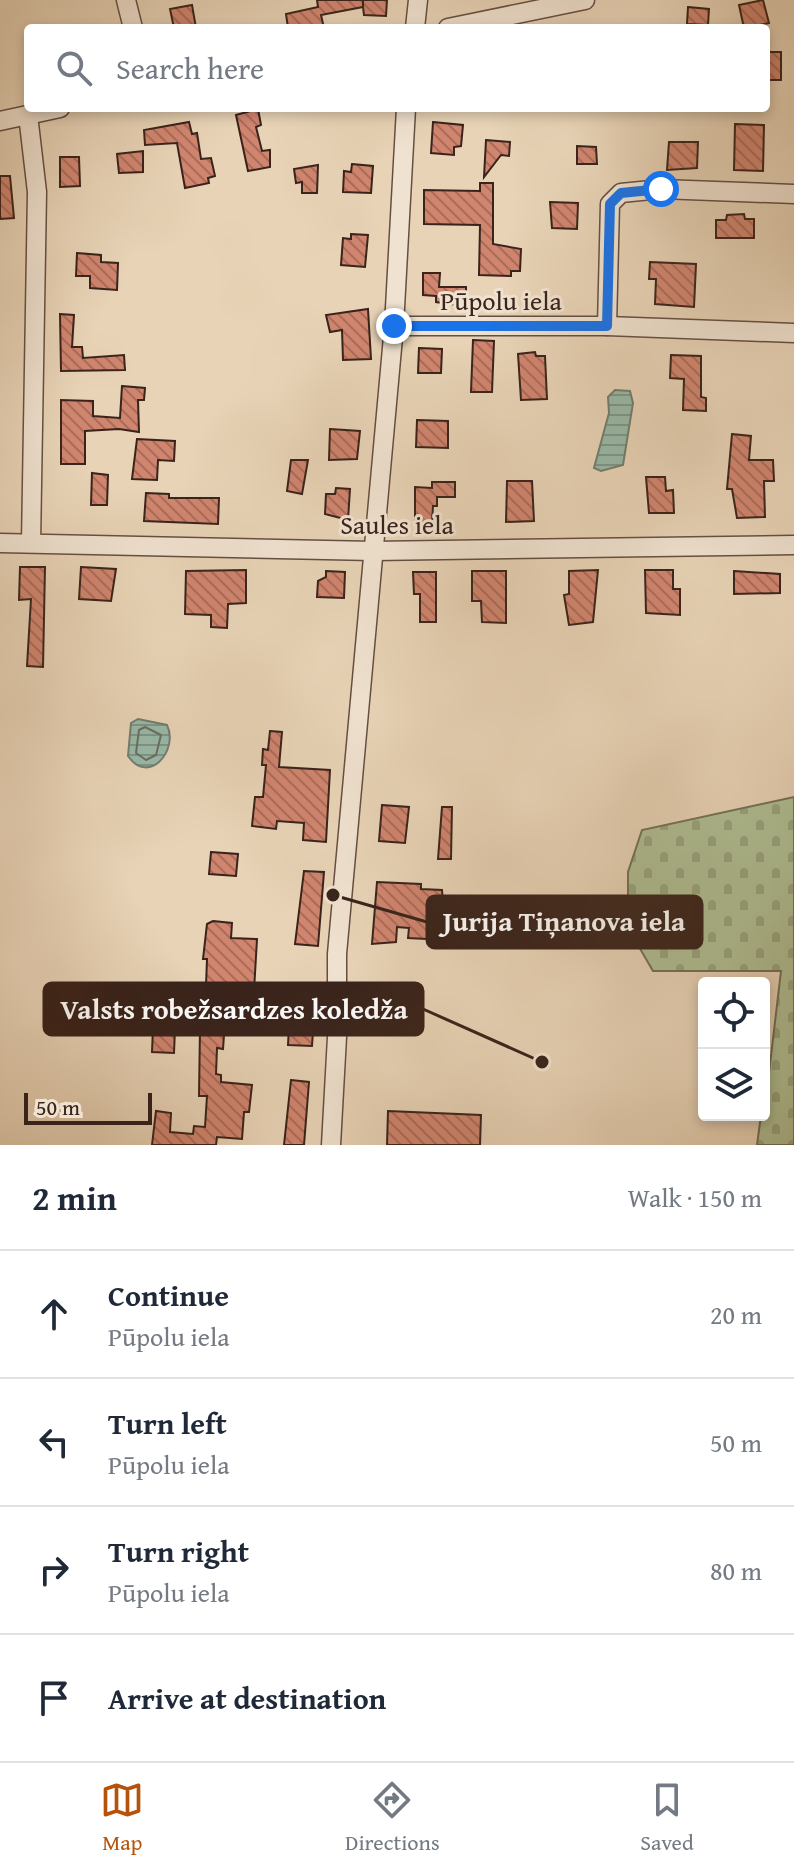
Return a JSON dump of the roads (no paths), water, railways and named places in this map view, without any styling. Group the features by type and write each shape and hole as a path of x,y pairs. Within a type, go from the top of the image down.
{"street":[{"path":"126,0 132,24"},
{"path":"415,24 418,0"},
{"path":"468,24 585,0"},
{"path":"0,121 42,112"},
{"path":"331,1145 337,954 394,326 406,112"},
{"path":"28,115 37,192 31,543"},
{"path":"607,326 610,204 621,193 661,189 794,194"},
{"name":"Pūpolu iela","path":"394,326 607,326 794,333"},
{"name":"Saules iela","path":"0,543 373,551 794,545"}],"water":[{"path":"615,390 630,391 633,403 623,465 601,471 594,468 609,413 608,397"},
{"path":"138,719 167,725 169,745 160,761 153,766 136,764 128,756 131,723"}],"place":[{"name":"Jurija Tiņanova iela","path":"333,895"},
{"name":"Valsts robežsardzes koledža","path":"542,1062"}]}
